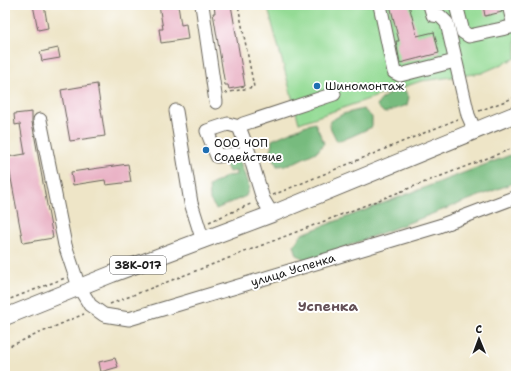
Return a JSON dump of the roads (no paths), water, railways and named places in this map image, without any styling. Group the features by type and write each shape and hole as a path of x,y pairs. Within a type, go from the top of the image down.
{"main road":[{"name":"38К-017","path":"5,317 79,287 272,214 516,114"}],"lane":[{"path":"202,5 219,98"},
{"path":"380,5 394,72 400,75 455,61"},
{"path":"430,5 432,15 440,16 446,23 468,115 475,131"},
{"path":"456,5 463,32 469,36 511,27 513,22 509,5"},
{"path":"240,127 243,124 334,94"},
{"path":"176,111 191,203 203,241"},
{"name":"улица Успенка","path":"40,120 65,245 79,287 90,305 104,316 129,319 439,226 516,197"},
{"path":"240,127 228,124 207,131 217,156 249,153"},
{"path":"240,127 263,199 272,214"}],"place":[{"name":"Шиномонтаж","path":"317,86"},
{"name":"ООО ЧОП Содействие","path":"206,150"}],"district":[{"name":"Успенка","path":"328,306"}]}
